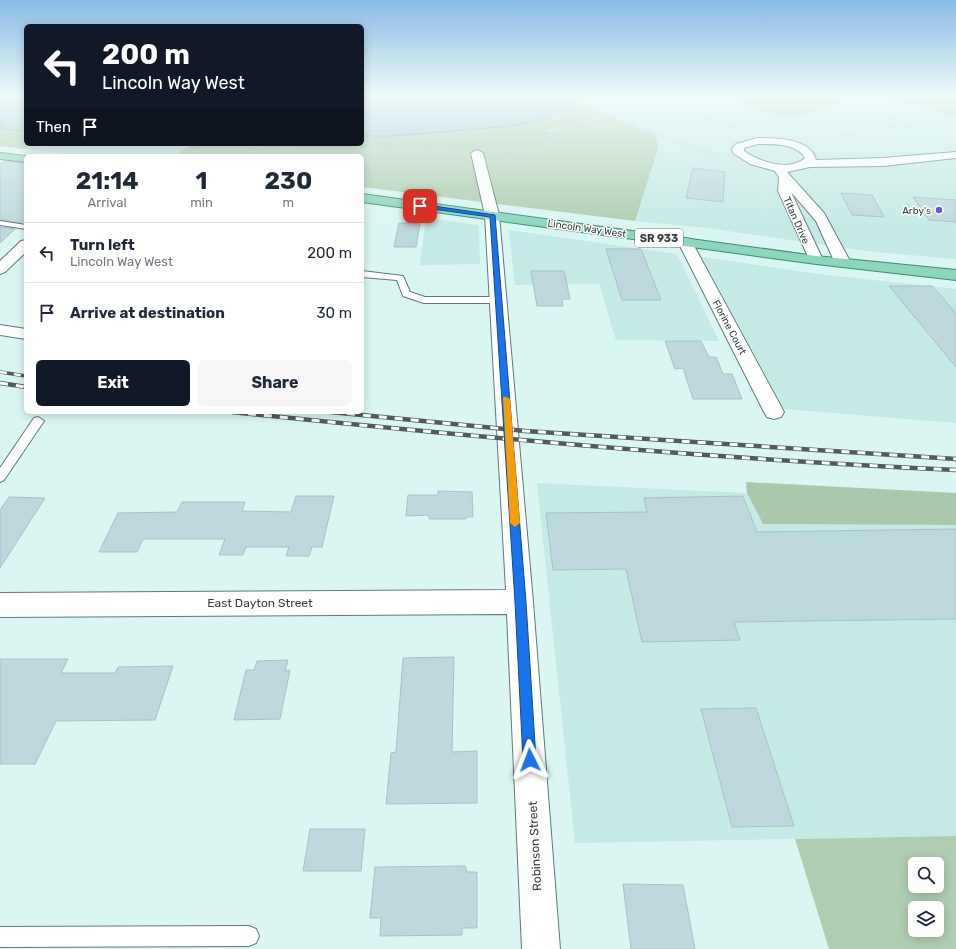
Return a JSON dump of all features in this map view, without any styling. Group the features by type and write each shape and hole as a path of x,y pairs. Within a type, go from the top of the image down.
{"main road":[{"path":"0,156 24,159"},
{"name":"Lincoln Way West","path":"364,198 816,260 956,275"}],"street":[{"name":"Titan Drive","path":"809,163 811,160 810,155 804,150 784,143 757,141 748,142 740,146 738,149 740,153 750,160 782,173 798,190 819,216 843,263"},
{"name":"Robinson Street","path":"477,153 492,215 499,300 520,602 541,949"},
{"name":"Titan Drive","path":"782,173 809,163 843,165 898,162 956,155"},
{"name":"Titan Drive","path":"782,173 784,191 816,260"},
{"name":"Florine Court","path":"685,242 774,412"},
{"path":"0,269 24,246"},
{"path":"0,330 24,334"},
{"name":"East Dayton Street","path":"0,604 520,602"}],"lane":[{"path":"0,223 24,227"},
{"path":"364,274 400,278 406,294 424,300 499,300"},
{"path":"0,477 38,421"},
{"path":"0,937 249,936"}],"path":[{"path":"671,139 725,158"}],"shaded area":[{"path":"657,139 956,139 956,259 874,252 707,228 635,221 658,149"},
{"path":"29,146 188,146 176,154 69,154 24,149"},
{"path":"426,218 479,225 480,264 420,265"},
{"path":"509,230 677,254 719,341 616,340 599,284 515,285"},
{"path":"702,257 818,274 956,289 956,423 784,409"},
{"path":"537,483 747,493 763,524 956,525 956,836 575,843"}],"green space":[{"path":"0,139 24,139 24,146 29,146 24,149 0,146"},
{"path":"364,139 552,140 546,146 458,152 321,148 183,150 188,146 364,146"},
{"path":"657,139 658,149 635,221 364,187 364,154 176,154 183,150 321,148 458,152 546,146 551,140"},
{"path":"746,482 956,493 956,525 763,524 747,493"},
{"path":"956,836 956,949 829,949 795,839"}],"building":[{"path":"6,161 24,163 24,221 22,223 0,220 0,164"},
{"path":"693,168 725,172 723,202 686,198"},
{"path":"841,193 872,195 884,217 852,215"},
{"name":"Arby's","path":"913,197 956,200 956,222 929,220"},
{"path":"399,223 420,223 416,247 394,247"},
{"path":"0,227 15,229 0,243"},
{"path":"606,249 641,249 661,300 622,300"},
{"path":"531,271 564,271 570,299 562,299 563,306 537,306"},
{"path":"889,286 932,286 956,313 956,367"},
{"path":"665,341 701,341 709,357 716,357 723,374 732,374 742,399 693,399 683,368 675,369"},
{"path":"438,491 472,492 473,517 466,517 466,519 429,519 429,515 406,516 408,495 438,495"},
{"path":"296,496 334,496 322,547 312,547 309,556 286,556 289,547 246,547 243,555 219,555 225,539 143,539 137,552 99,552 118,513 177,512 182,502 245,502 242,511 291,512"},
{"path":"743,496 757,532 956,529 956,619 734,622 740,640 642,642 626,569 553,570 546,513 647,512 644,498"},
{"path":"9,497 45,498 0,568 0,510"},
{"path":"454,657 452,752 477,751 477,803 386,804 391,753 396,752 403,658"},
{"path":"0,659 68,659 61,673 115,673 118,667 173,666 155,720 56,721 35,764 0,764"},
{"path":"288,660 285,671 290,670 280,719 234,720 246,670 254,670 257,661"},
{"path":"756,708 794,826 732,827 701,709"},
{"path":"310,829 365,829 361,871 303,871"},
{"path":"465,866 467,872 477,872 477,928 462,928 462,935 380,936 381,918 370,918 375,867"},
{"path":"623,884 683,885 695,949 631,949"}],"railway":[{"path":"0,372 24,376"},
{"path":"0,383 24,387"},
{"path":"252,414 594,446 775,460 956,470"},
{"path":"351,414 525,431 956,459"}],"slow traffic":[{"path":"506,399 515,523"}],"place":[{"name":"Arby's","path":"939,210"}],"route":[{"path":"420,206 492,215 530,760"}]}
